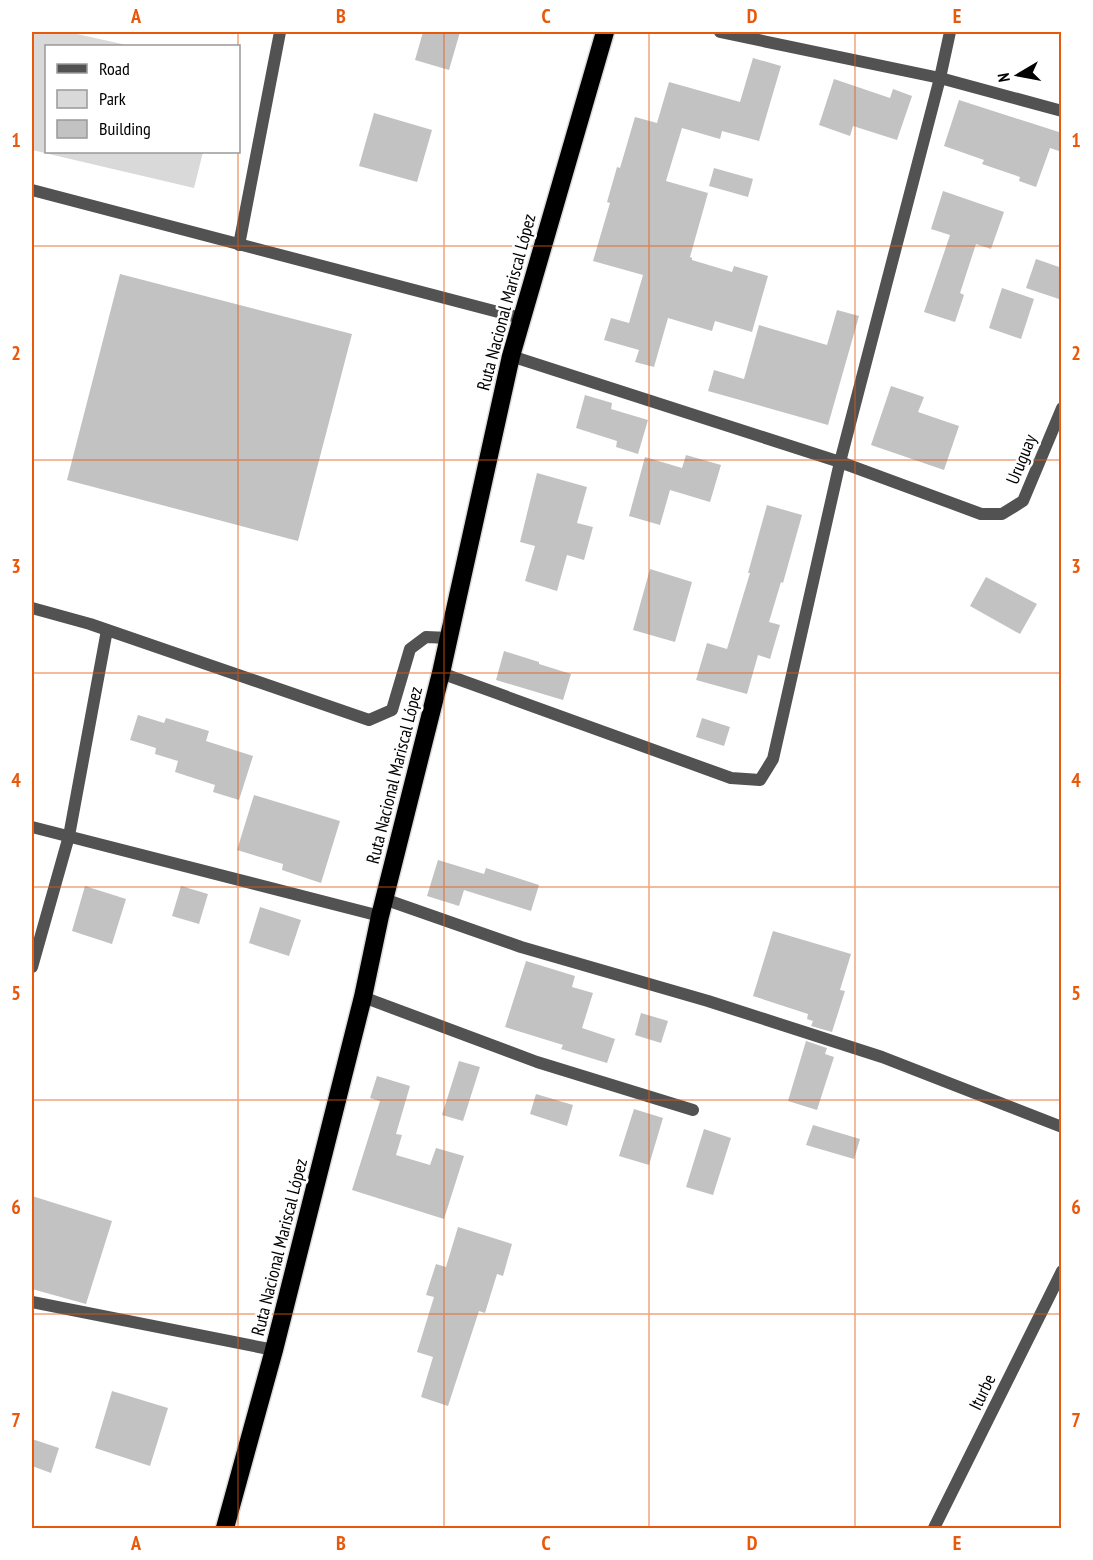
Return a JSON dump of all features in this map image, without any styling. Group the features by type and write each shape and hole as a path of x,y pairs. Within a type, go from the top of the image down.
{"highway":[{"name":"Ruta Nacional Mariscal López","path":"225,1528 274,1350 363,998 382,908 441,673 511,356 604,32"}],"street":[{"path":"240,244 280,32"},
{"path":"720,32 940,78 1062,111"},
{"path":"441,673 731,778 760,780 773,759 840,462 950,32"},
{"path":"32,190 521,318"},
{"path":"511,356 840,462"},
{"name":"Uruguay","path":"840,462 981,514 1002,514 1023,501 1062,408"},
{"path":"32,608 107,630 369,720 392,710 410,649 426,637 449,638"},
{"path":"32,967 69,836 107,630"},
{"path":"32,827 382,908 708,1001 882,1057 1062,1127"},
{"path":"363,998 537,1062 693,1110"},
{"name":"Iturbe","path":"934,1528 1062,1271"},
{"path":"32,1302 274,1350"}],"green space":[{"path":"32,32 68,32 126,45 45,45 45,153 203,153 194,188 32,150"}],"building":[{"path":"423,32 460,32 449,70 415,60"},
{"path":"753,58 781,66 759,141 722,131 720,139 682,128 666,181 708,193 690,257 692,260 732,272 734,266 768,276 752,332 715,321 712,331 668,318 654,367 635,362 639,350 604,340 611,318 629,323 643,275 593,261 610,203 607,202 617,167 620,168 635,117 657,123 669,82 740,102"},
{"path":"834,79 890,98 893,89 912,96 897,140 853,126 850,136 819,125"},
{"path":"959,100 1062,133 1062,152 1050,148 1036,187 1019,181 1020,177 982,164 984,160 944,146"},
{"path":"374,113 432,130 417,182 359,166"},
{"path":"714,168 753,179 748,197 709,186"},
{"path":"943,191 1004,212 991,249 976,244 960,293 964,295 955,322 924,312 950,235 931,229"},
{"path":"1036,259 1062,268 1062,300 1026,288"},
{"path":"120,274 352,334 298,541 67,480"},
{"path":"1002,288 1034,299 1021,339 989,328"},
{"path":"837,310 859,316 828,425 708,391 714,370 744,379 759,325 827,345"},
{"path":"891,386 924,397 918,412 959,426 944,470 871,445"},
{"path":"585,395 612,403 611,409 648,420 638,454 616,447 617,441 576,428"},
{"path":"686,455 721,465 710,502 670,490 660,525 629,516 645,457 682,468"},
{"path":"537,473 587,487 577,523 593,527 584,560 567,555 557,591 525,581 535,546 520,542"},
{"path":"767,505 802,515 783,583 781,582 769,622 780,625 770,659 758,655 747,694 696,680 707,643 727,649 750,573 748,573"},
{"path":"650,569 692,582 675,642 633,630"},
{"path":"986,577 1037,604 1020,634 970,606"},
{"path":"504,651 571,674 563,700 496,680"},
{"path":"138,715 164,723 166,718 209,731 206,741 253,756 239,800 213,792 215,785 175,772 178,761 155,754 156,748 130,740"},
{"path":"702,718 730,727 724,746 696,737"},
{"path":"254,795 340,821 321,883 282,870 283,864 237,850"},
{"path":"438,860 484,874 486,868 539,885 531,911 464,890 459,906 427,896"},
{"path":"85,886 126,899 112,944 72,931"},
{"path":"181,886 208,894 199,924 172,916"},
{"path":"260,907 301,920 289,956 249,943"},
{"path":"773,931 851,954 840,990 845,991 832,1032 811,1026 813,1021 807,1019 808,1014 753,996"},
{"path":"526,961 575,976 572,987 593,993 582,1028 615,1039 607,1063 561,1049 563,1045 505,1027"},
{"path":"641,1013 668,1021 661,1043 635,1035"},
{"path":"806,1041 827,1048 825,1054 834,1057 817,1110 788,1101"},
{"path":"459,1061 480,1067 463,1121 442,1115"},
{"path":"377,1076 410,1086 396,1134 402,1135 396,1155 430,1165 436,1148 464,1156 444,1219 352,1190 380,1101 370,1098"},
{"path":"536,1094 573,1105 567,1126 530,1114"},
{"path":"634,1109 663,1118 649,1165 619,1156"},
{"path":"813,1125 860,1139 854,1159 806,1145"},
{"path":"704,1129 731,1138 713,1195 686,1187"},
{"path":"32,1196 112,1221 86,1304 32,1289"},
{"path":"458,1227 512,1244 503,1276 497,1274 485,1313 479,1311 448,1406 421,1397 433,1357 417,1352 434,1297 426,1295 436,1264 446,1267"},
{"path":"112,1391 168,1408 150,1466 95,1448"},
{"path":"32,1439 59,1448 51,1473 32,1466"}]}
